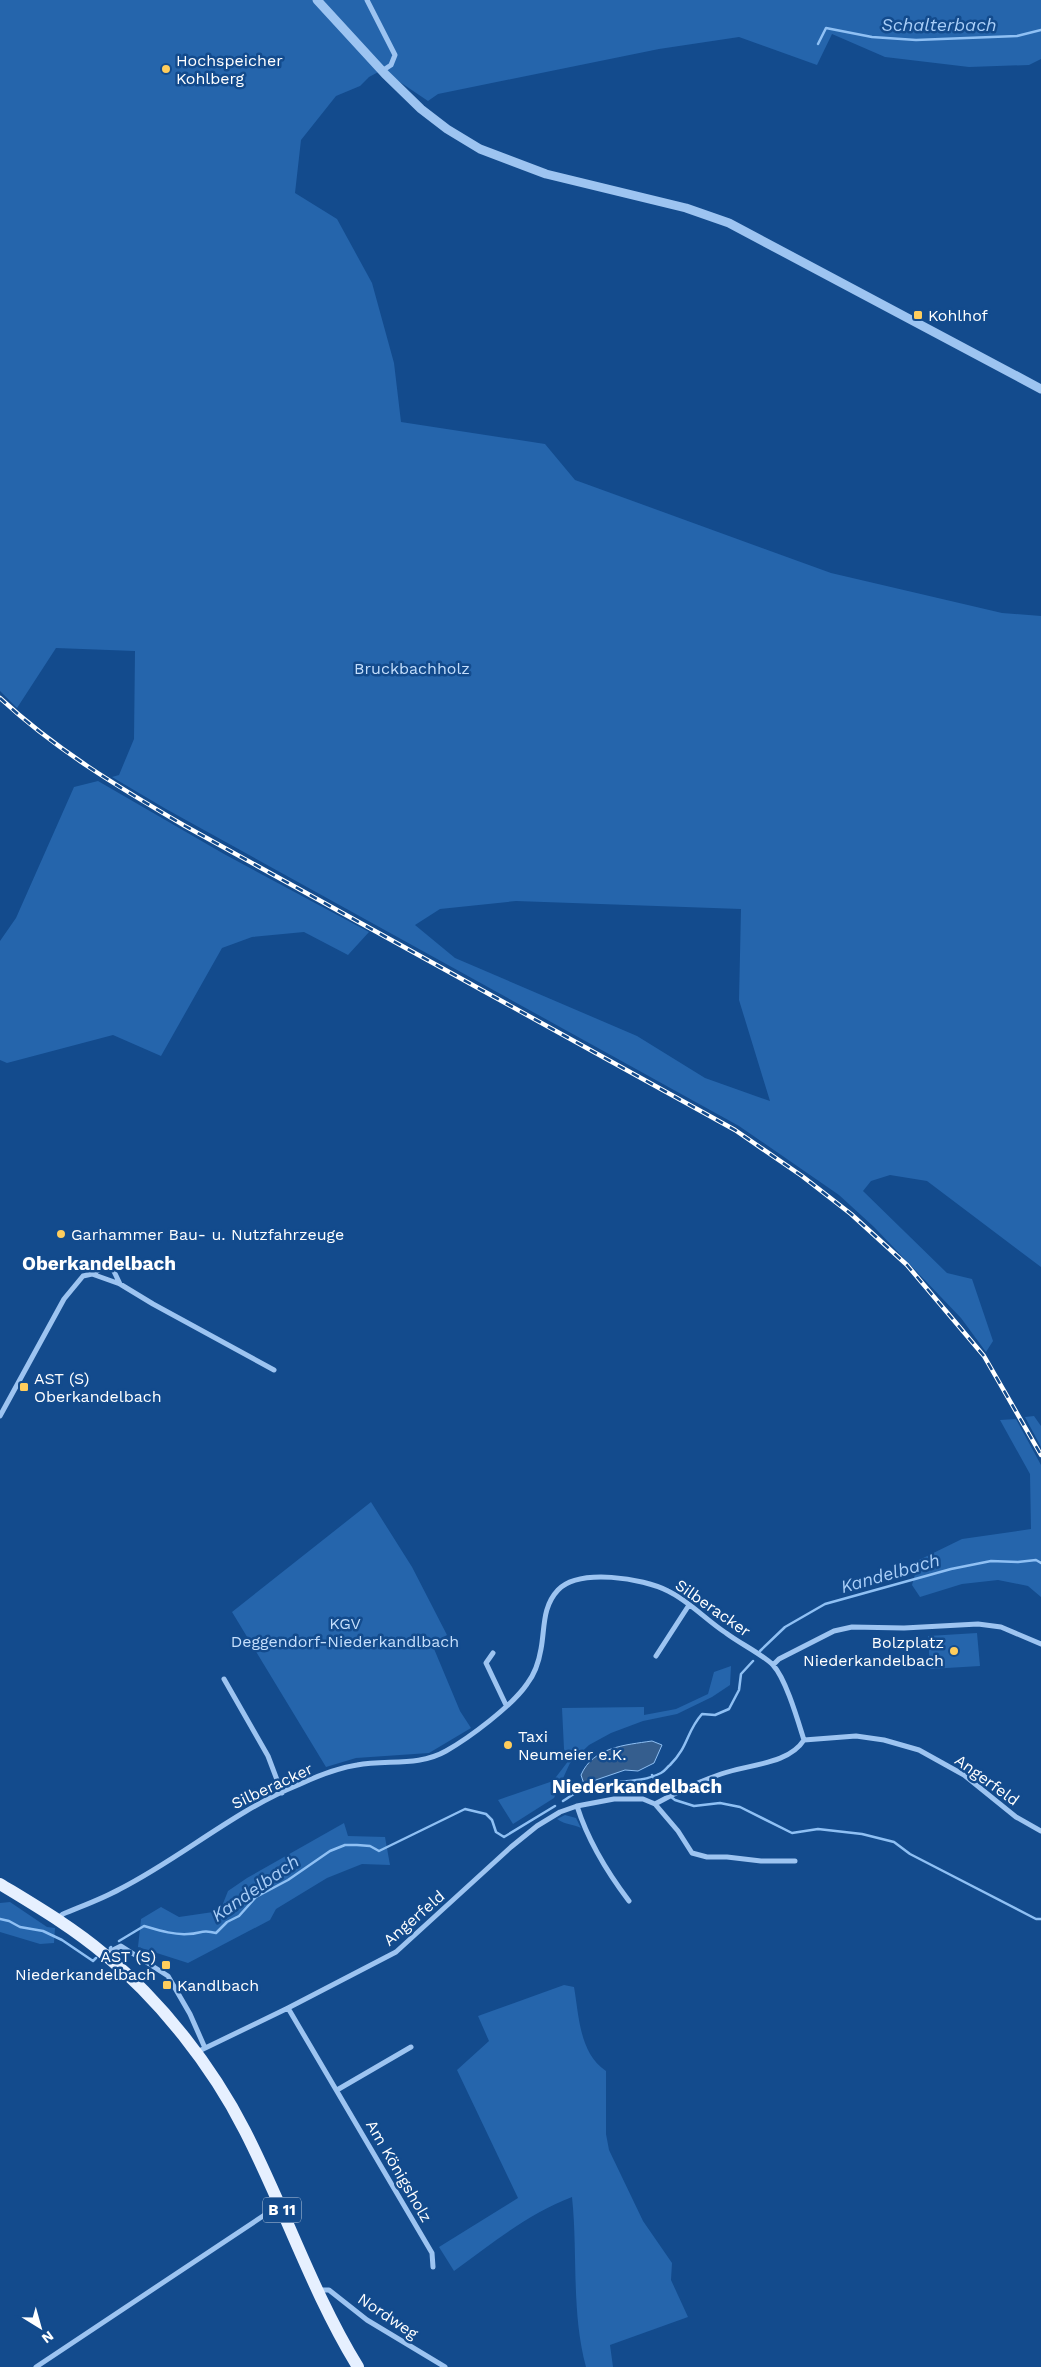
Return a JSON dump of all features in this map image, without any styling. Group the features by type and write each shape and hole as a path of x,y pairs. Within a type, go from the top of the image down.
{"main road":[{"name":"B 11","path":"0,1884 57,1918 105,1954 201,2050 245,2131 281,2207 316,2290 358,2367"}],"street":[{"path":"317,0 382,71 421,109 447,129 480,149 546,174 686,208 729,224 1041,389"},
{"path":"367,0 395,55 392,65 382,71"},
{"path":"0,1416 16,1390 64,1299 83,1276 92,1274 110,1264 120,1284"},
{"path":"92,1274 120,1284 274,1370"},
{"name":"Silberacker","path":"57,1918 120,1889 235,1818 297,1785 357,1765 396,1763 428,1758 445,1752 506,1705 528,1684 536,1668 541,1650 545,1615 550,1601 559,1589 572,1580 587,1577 638,1581 669,1591 724,1632 773,1665 782,1679 804,1740"},
{"path":"656,1656 689,1605"},
{"path":"773,1665 779,1659 834,1631 852,1627 904,1628 978,1624 1002,1628 1041,1644"},
{"path":"493,1653 486,1663 506,1705"},
{"path":"224,1679 268,1756 282,1793"},
{"name":"Angerfeld","path":"804,1740 856,1736 884,1740 919,1750 964,1776 1016,1818 1041,1831"},
{"path":"795,1861 761,1861 707,1857 692,1853 678,1831 655,1804 688,1786 723,1773 787,1756 798,1750 804,1740"},
{"name":"Angerfeld","path":"201,2050 288,2008 396,1952 517,1842 537,1826 560,1812 577,1806 614,1799 643,1799 655,1804"},
{"path":"577,1806 585,1831 618,1888 629,1901"},
{"path":"105,1954 121,1946 168,1976 190,2014 201,2050"},
{"name":"Am Königsholz","path":"288,2008 432,2253 433,2267"},
{"path":"337,2090 411,2048"},
{"path":"36,2367 266,2214 281,2207"},
{"name":"Nordweg","path":"316,2290 329,2290 368,2320 445,2367"}],"green space":[{"name":"Bruckbachholz","path":"0,0 1041,0 1041,59 1029,65 969,67 885,57 832,34 817,65 739,37 659,49 438,94 428,101 382,70 369,77 360,86 336,96 301,140 295,193 337,219 372,283 394,363 401,422 545,444 575,480 831,573 1002,613 1041,616 1041,1267 927,1181 890,1175 871,1181 863,1191 947,1273 972,1279 993,1341 986,1352 961,1318 874,1227 839,1195 739,1126 166,809 112,777 119,775 134,739 135,651 56,648 17,708 0,691","holes":["516,901 741,909 739,1000 770,1101 705,1078 637,1036 455,958 415,925 440,909"]},
{"path":"98,781 224,854 369,932 348,955 304,932 252,937 222,948 161,1056 113,1035 7,1063 0,1060 0,941 16,918 74,787"},
{"path":"1034,1416 1041,1426 1041,1447 1025,1417"},
{"path":"1016,1419 1041,1465 1041,1597 1028,1586 998,1580 962,1584 920,1597 912,1585 919,1560 962,1539 1031,1529 1030,1474 1000,1420"},
{"name":"KGV Deggendorf-Niederkandlbach","path":"371,1502 412,1567 447,1635 432,1644 460,1711 471,1728 429,1753 356,1758 326,1767 232,1612"},
{"name":"Bolzplatz Niederkandelbach","path":"977,1633 980,1666 930,1669 928,1636"},
{"name":"Niederkandelbach","path":"731,1666 730,1685 712,1697 677,1714 643,1721 611,1733 589,1745 570,1763 554,1798 513,1824 498,1800 553,1781 569,1760 564,1749 562,1708 644,1707 644,1715 676,1709 708,1694 714,1672"},
{"path":"565,1815 576,1818 581,1828 557,1819"},
{"path":"344,1823 348,1836 385,1837 390,1865 362,1864 327,1878 276,1909 270,1920 188,1963 138,1947 141,1919 161,1907 179,1917 220,1911 228,1891 247,1878"},
{"path":"10,1902 47,1927 55,1928 54,1943 40,1944 0,1932 0,1903"},
{"path":"564,1985 574,1987 579,2021 585,2044 597,2063 606,2071 606,2134 609,2150 643,2221 672,2263 671,2280 688,2317 610,2345 613,2367 586,2367 578,2325 572,2197 525,2221 454,2271 439,2247 518,2198 457,2070 489,2041 478,2016"}],"shaded area":[{"path":"652,1741 662,1745 654,1763 638,1771 625,1770 584,1784 581,1775 593,1758 621,1746"}],"waterway":[{"name":"Schalterbach","path":"818,44 826,28 872,37 916,40 1017,36 1041,30"},
{"name":"Kandelbach","path":"760,1651 785,1627 825,1604 951,1569 991,1561 1018,1562 1036,1560 1041,1563"},
{"name":"Kandelbach","path":"563,1801 587,1787 605,1783 634,1781 652,1777 662,1772 681,1752 693,1727 702,1714 715,1715 729,1709 739,1690 741,1674 753,1661"},
{"path":"652,1775 661,1789 675,1800 694,1806 720,1803 740,1807 792,1833 818,1829 862,1834 894,1842 910,1854 1036,1919 1041,1919"},
{"name":"Kandelbach","path":"119,1941 144,1926 177,1934 207,1931 216,1933 227,1922 239,1916 256,1897 288,1880 330,1851 345,1845 370,1846 379,1851 465,1809 486,1814 492,1820 496,1832 504,1837 555,1806"},
{"name":"Kandelbach","path":"0,1919 20,1927 43,1931 62,1940 93,1961 96,1958"}],"railway":[{"path":"0,698 43,735 113,783 161,812 735,1130 802,1176 851,1214 907,1265 984,1356 1041,1455"}],"place":[{"name":"Hochspeicher Kohlberg","path":"166,69"},
{"name":"Kohlhof","path":"918,315"},
{"name":"Garhammer Bau- u. Nutzfahrzeuge","path":"61,1234"},
{"name":"AST (S) Oberkandelbach","path":"24,1387"},
{"name":"Bolzplatz Niederkandelbach","path":"954,1651"},
{"name":"Taxi Neumeier e.K.","path":"508,1745"},
{"name":"AST (S) Niederkandelbach","path":"166,1965"},
{"name":"Kandlbach","path":"167,1985"}],"district":[{"name":"Oberkandelbach","path":"99,1263"},
{"name":"Niederkandelbach","path":"637,1786"}]}
